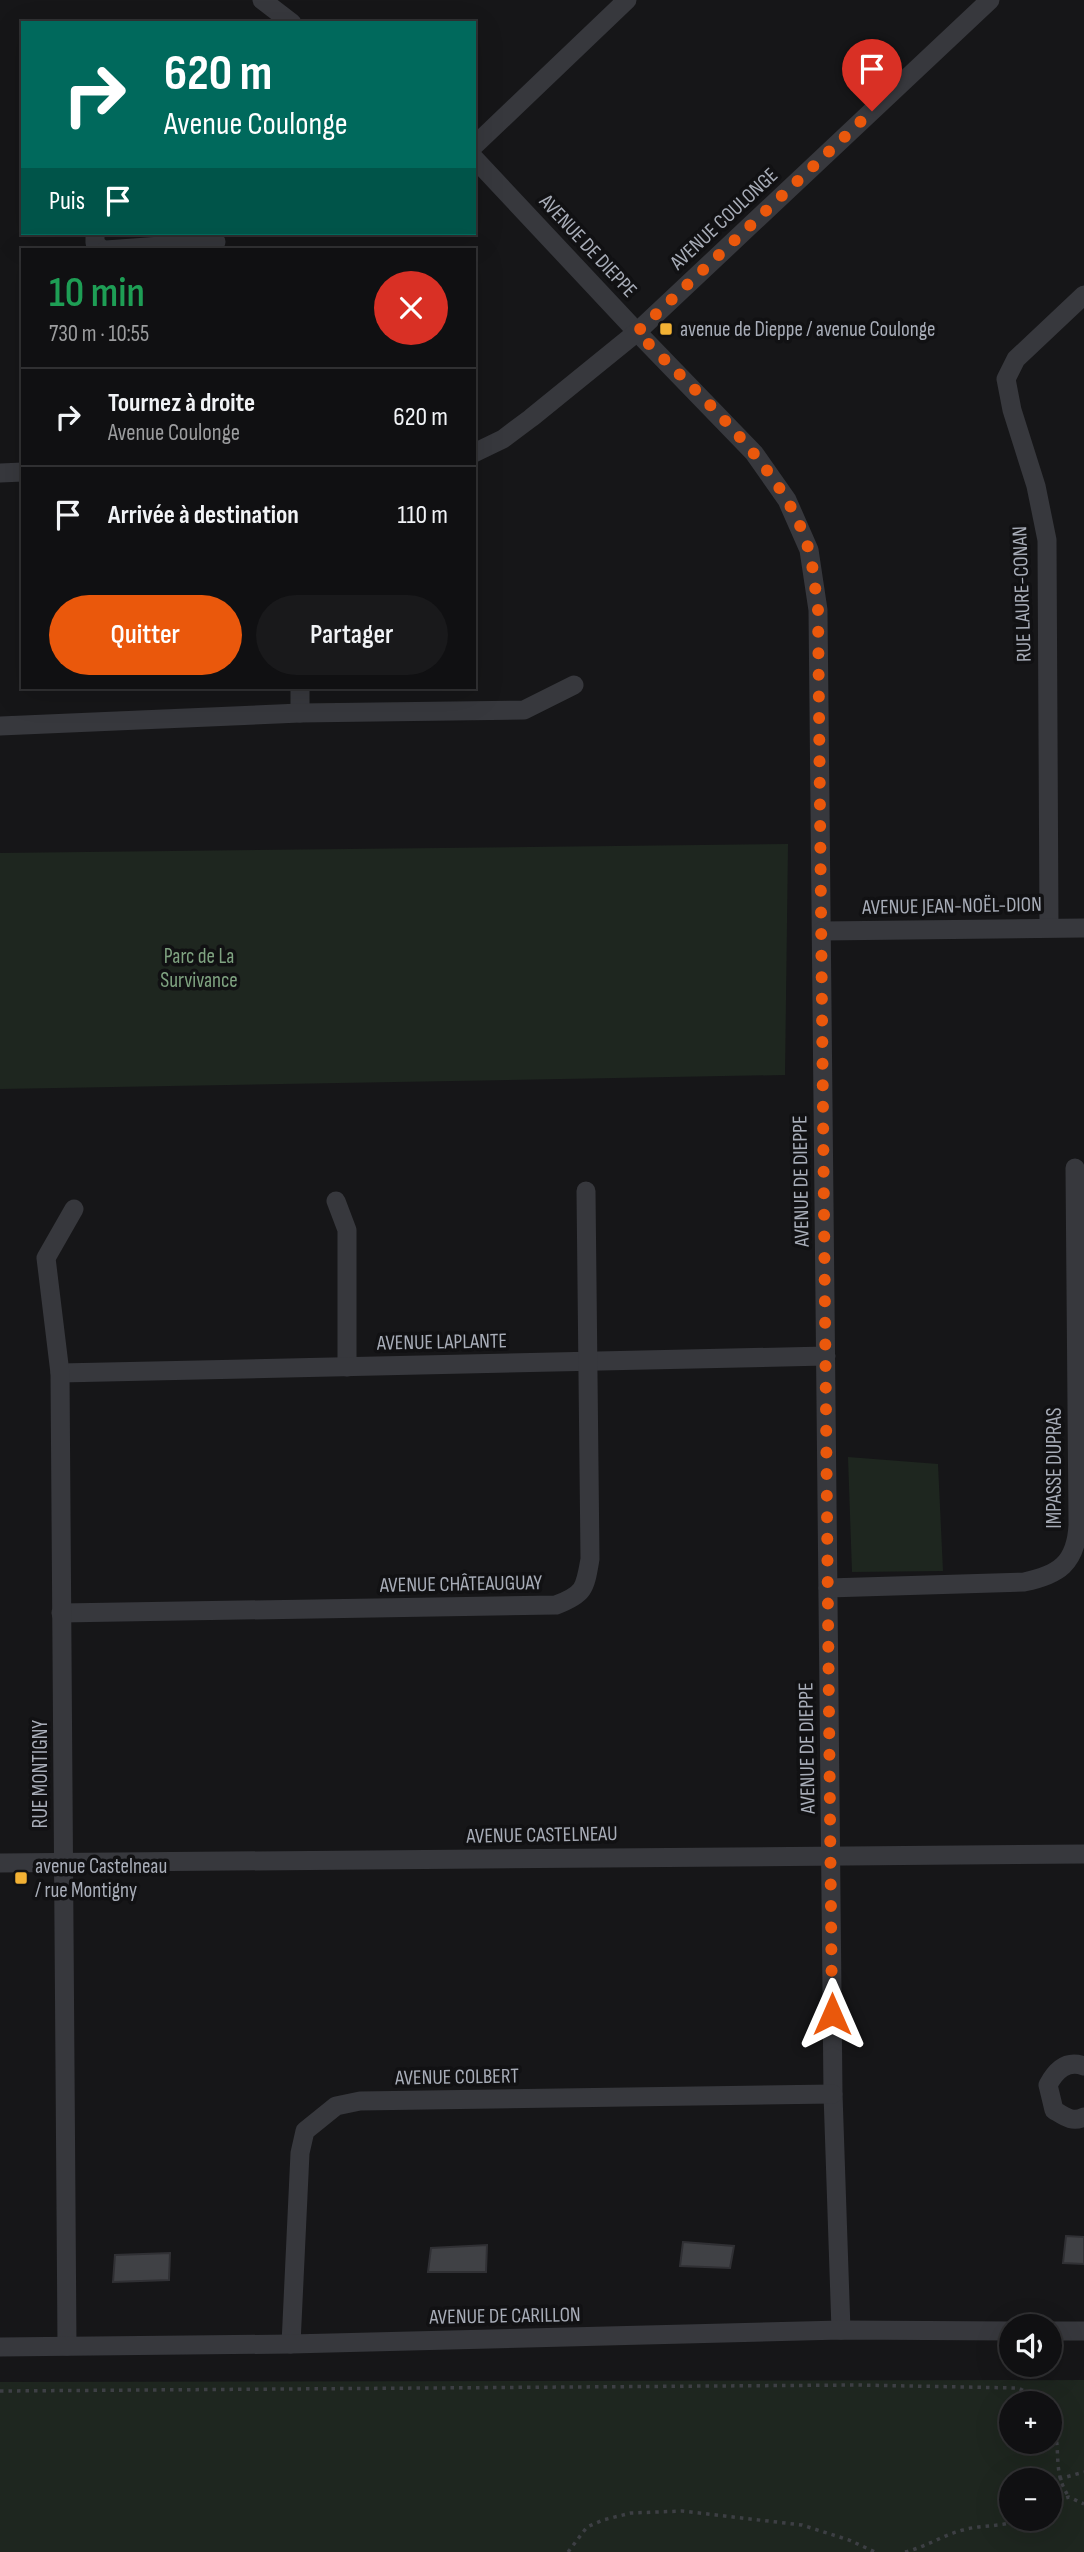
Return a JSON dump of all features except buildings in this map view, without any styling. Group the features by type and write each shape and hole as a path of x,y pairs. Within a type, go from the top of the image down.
{"street":[{"path":"262,0 289,21"},
{"path":"476,144 627,0"},
{"name":"AVENUE COULONGE","path":"476,452 503,439 637,332 990,0"},
{"name":"AVENUE DE DIEPPE","path":"476,160 754,453 787,500 809,550 818,610 833,2094 841,2330"},
{"path":"132,248 215,242"},
{"name":"RUE LAURE-CONAN","path":"1049,928 1047,540 1036,486 1012,411 1006,379 1016,359 1084,295"},
{"path":"0,473 21,472"},
{"path":"0,726 300,713 524,709 574,685"},
{"path":"300,689 300,713"},
{"name":"AVENUE JEAN-NOËL-DION","path":"822,931 1084,928"},
{"name":"IMPASSE DUPRAS","path":"828,1588 1024,1582 1050,1577 1065,1564 1077,1542 1078,1525 1075,1168"},
{"name":"AVENUE CHÂTEAUGUAY","path":"61,1613 556,1605 574,1598 581,1591 590,1559 586,1191"},
{"path":"336,1201 347,1230 346,1367"},
{"name":"RUE MONTIGNY","path":"67,2346 60,1373 46,1258 74,1209"},
{"name":"AVENUE LAPLANTE","path":"60,1373 826,1356"},
{"name":"AVENUE CASTELNEAU","path":"0,1863 1084,1854"},
{"path":"1084,2066 1079,2064 1063,2067 1054,2073 1048,2085 1054,2110 1068,2119 1078,2120 1084,2117"},
{"name":"AVENUE COLBERT","path":"291,2344 300,2153 305,2131 336,2106 374,2101 833,2094"},
{"name":"AVENUE DE CARILLON","path":"0,2347 291,2344 841,2330 999,2330"},
{"path":"1062,2331 1084,2331"}],"path":[{"path":"0,2391 857,2385 1018,2388 1024,2391"},
{"path":"1062,2478 1084,2472"},
{"path":"1062,2484 1069,2497 1084,2504"},
{"path":"1062,2499 1069,2497"},
{"path":"568,2552 587,2526 603,2520 631,2513 682,2511 802,2525 849,2540 875,2552"},
{"path":"905,2552 960,2530 999,2525"}],"green space":[{"name":"Parc de La Survivance","path":"788,844 785,1075 0,1089 0,853"},
{"path":"848,1457 938,1464 943,1571 852,1572"},
{"path":"1084,2380 1084,2552 0,2552 0,2382"}],"place":[{"name":"avenue de Dieppe / avenue Coulonge","path":"666,329"},
{"name":"avenue Castelneau / rue Montigny","path":"21,1878"}],"route":[{"path":"832,2014 818,610 809,550 787,500 754,453 637,332 872,111"}]}
